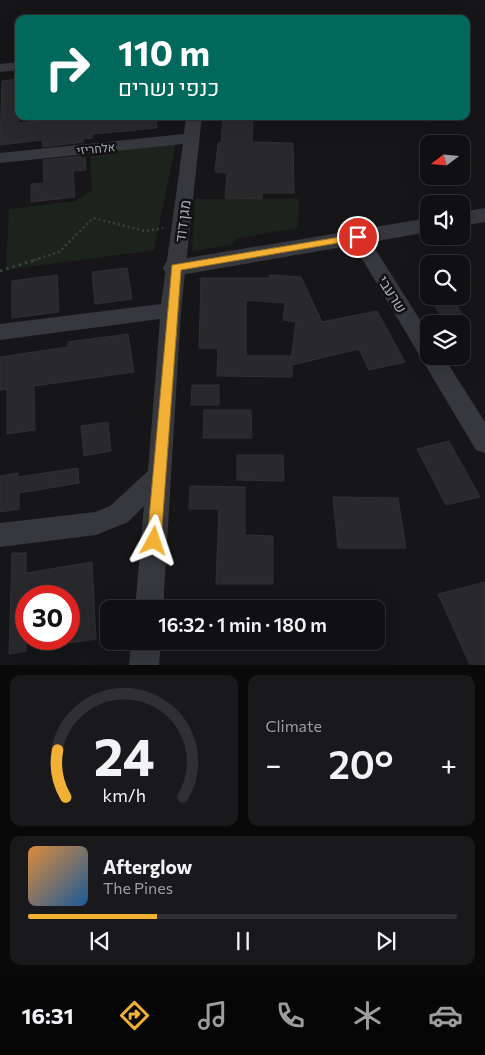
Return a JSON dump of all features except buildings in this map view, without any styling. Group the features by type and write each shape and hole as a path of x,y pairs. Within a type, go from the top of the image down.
{"street":[{"path":"0,68 15,66"},
{"name":"מגן דוד","path":"150,600 171,310 194,120"},
{"name":"אלחריזי","path":"0,158 192,138"},
{"path":"470,218 485,215"},
{"path":"176,268 420,227"},
{"name":"שרעבי","path":"358,237 420,337"},
{"path":"0,332 171,310"},
{"path":"437,365 485,443"},
{"path":"0,535 96,523 119,514 160,475"},
{"path":"144,665 145,650"}],"path":[{"path":"0,271 59,252 93,218 145,231 181,226"}],"shaded area":[{"path":"176,142 154,250 6,270 9,209 76,201 92,190 90,151"},
{"path":"195,199 299,199 298,228 238,238 231,245 192,251"}],"route":[{"path":"154,541 171,310 176,268 358,237"}]}
